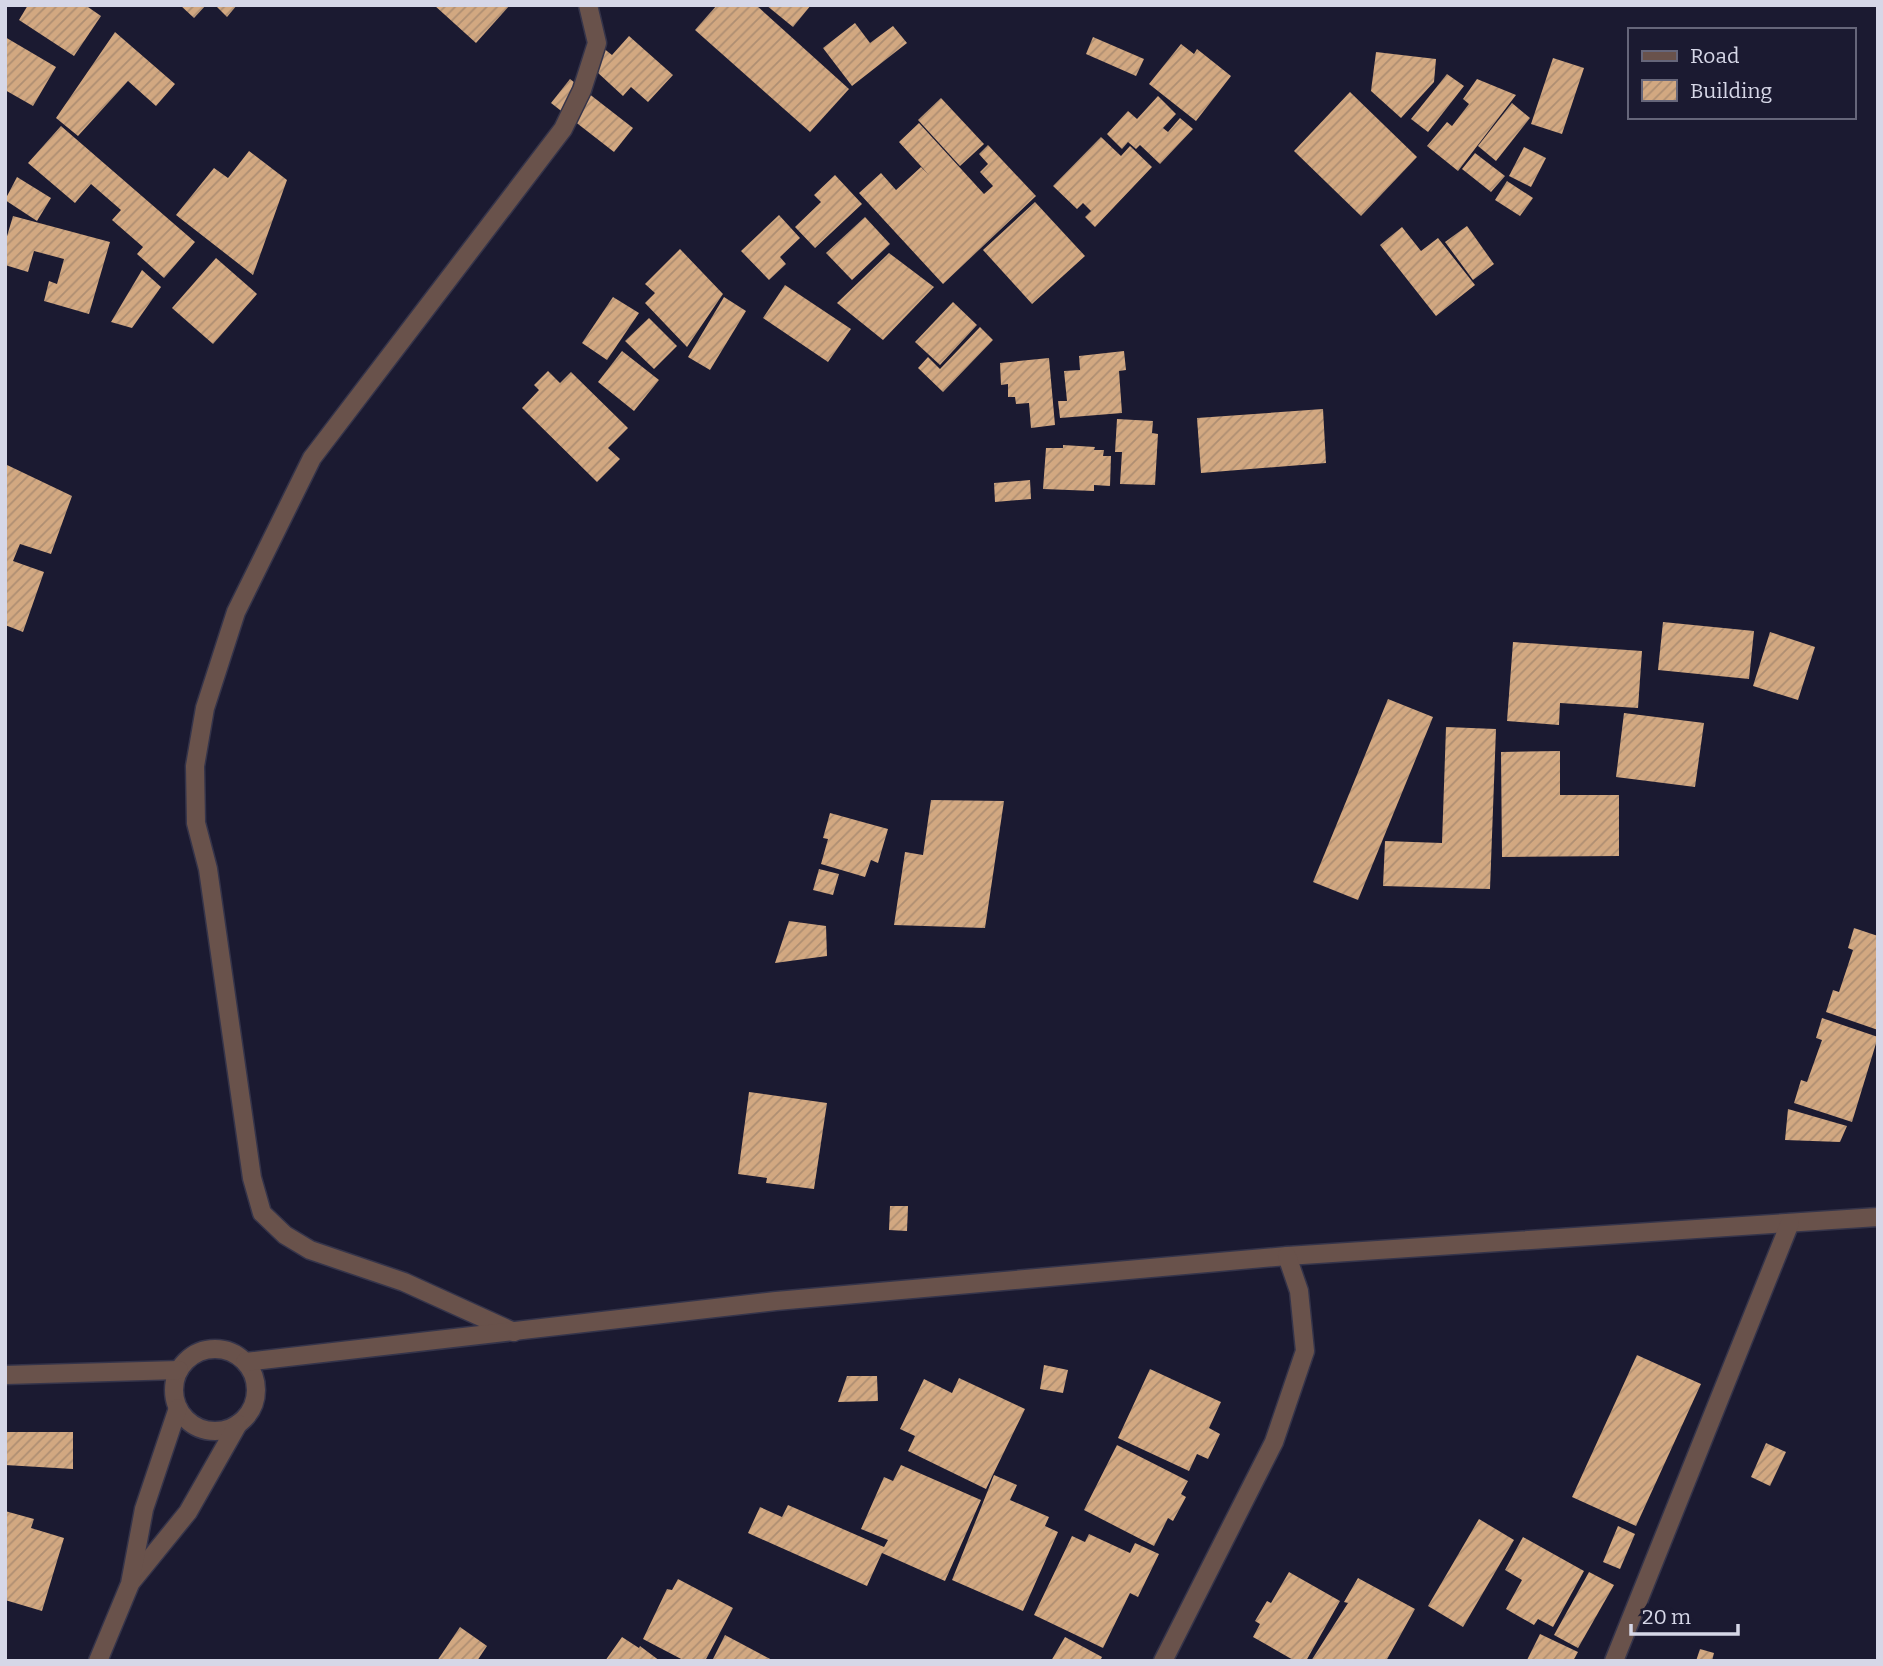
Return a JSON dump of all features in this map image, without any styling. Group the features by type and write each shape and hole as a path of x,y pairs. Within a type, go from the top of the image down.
{"street":[{"path":"514,1332 404,1282 310,1250 285,1235 262,1213 252,1178 208,869 195,822 195,766 205,708 236,612 312,458 563,129 582,90 597,43 588,5"},
{"path":"245,1362 776,1301 1287,1256 1878,1217"},
{"path":"1614,1661 1790,1223"},
{"path":"1163,1661 1274,1442 1305,1351 1299,1291 1287,1256"},
{"path":"98,1661 130,1584 144,1510 178,1408 174,1382 179,1370 187,1359 210,1349 235,1354 253,1374 254,1401 188,1512 130,1584"},
{"path":"5,1375 179,1370"},
{"path":"178,1408 198,1427 225,1430 238,1424"}],"building":[{"path":"28,5 85,5 101,16 74,56 19,20"},
{"path":"180,5 206,5 194,18"},
{"path":"215,5 237,5 227,17"},
{"path":"434,5 510,5 476,43"},
{"path":"717,5 756,5 849,89 810,132 695,30"},
{"path":"766,5 811,5 793,27"},
{"path":"855,23 870,43 893,26 907,43 852,86 823,48"},
{"path":"115,32 175,84 156,106 128,81 78,136 56,118"},
{"path":"629,36 673,75 648,102 631,87 623,96 584,60 598,44 612,55"},
{"path":"5,37 56,67 33,106 5,90"},
{"path":"1093,37 1144,59 1136,76 1086,54"},
{"path":"1181,44 1194,54 1197,49 1231,76 1196,121 1149,84"},
{"path":"1376,52 1436,59 1434,82 1401,118 1371,91"},
{"path":"1553,58 1584,68 1562,134 1531,124"},
{"path":"1447,74 1464,86 1428,132 1411,119"},
{"path":"570,79 633,128 614,152 551,103"},
{"path":"1477,79 1516,95 1458,171 1427,146 1447,122 1452,126 1469,104 1463,99"},
{"path":"1350,92 1417,157 1361,216 1294,151"},
{"path":"1158,96 1176,114 1163,128 1168,132 1180,118 1193,129 1160,164 1140,145 1136,149 1128,142 1122,149 1107,134 1128,111 1137,119"},
{"path":"941,98 984,144 960,166 918,120"},
{"path":"1512,103 1530,118 1496,161 1478,146"},
{"path":"919,123 984,194 993,186 980,172 988,164 979,154 988,145 1036,196 943,284 859,193 881,173 896,190 921,167 929,175 899,142"},
{"path":"61,126 195,242 164,278 137,254 143,247 112,220 121,210 91,184 75,203 28,163"},
{"path":"1101,137 1121,156 1130,146 1152,167 1095,227 1085,217 1091,211 1083,203 1077,209 1053,186"},
{"path":"1524,147 1546,158 1531,187 1509,176"},
{"path":"249,151 287,180 253,275 176,215 214,168 228,178"},
{"path":"1475,153 1505,176 1491,192 1462,169"},
{"path":"835,175 862,204 815,248 795,227 821,202 814,195"},
{"path":"17,177 51,198 37,221 5,200"},
{"path":"1507,181 1533,198 1520,216 1495,200"},
{"path":"1035,202 1085,256 1032,304 983,250"},
{"path":"779,215 800,238 780,257 786,264 769,280 741,251"},
{"path":"13,216 110,242 89,314 44,301 49,281 57,284 64,259 34,251 28,272 5,265 5,243"},
{"path":"865,217 890,244 852,280 826,253"},
{"path":"1467,226 1494,264 1473,280 1445,242"},
{"path":"1402,227 1421,251 1438,238 1475,285 1436,316 1380,245"},
{"path":"680,249 723,294 687,347 645,303 655,293 645,284"},
{"path":"889,253 934,287 883,340 837,303"},
{"path":"216,258 257,294 213,344 172,308"},
{"path":"142,270 161,287 132,328 111,322"},
{"path":"785,285 851,329 828,362 763,318"},
{"path":"613,297 639,313 607,360 582,343"},
{"path":"724,297 746,311 710,370 688,357"},
{"path":"953,302 977,325 940,365 915,342"},
{"path":"649,318 677,346 654,369 625,341"},
{"path":"980,327 993,340 943,392 918,368 928,357 940,369"},
{"path":"622,351 659,380 634,411 598,382"},
{"path":"1124,351 1126,370 1119,371 1122,413 1060,418 1058,401 1067,401 1064,371 1080,370 1079,356"},
{"path":"1049,358 1055,425 1031,428 1029,403 1016,404 1015,397 1008,397 1008,384 1001,385 1000,363"},
{"path":"548,371 560,383 571,372 628,428 608,448 620,459 597,482 522,408 539,390 534,385"},
{"path":"1323,409 1326,463 1201,473 1197,418"},
{"path":"1117,419 1153,421 1152,433 1158,434 1155,485 1120,484 1122,452 1115,452"},
{"path":"1063,445 1095,447 1094,450 1104,450 1103,456 1111,456 1110,486 1094,485 1094,491 1043,489 1046,448 1063,448"},
{"path":"5,464 72,496 51,554 20,544 13,561 44,572 23,632 5,625"},
{"path":"1030,480 1031,499 995,502 994,483"},
{"path":"1663,622 1754,631 1749,679 1658,670"},
{"path":"1770,632 1815,647 1798,700 1753,686"},
{"path":"1513,642 1642,651 1638,708 1560,703 1559,725 1507,721"},
{"path":"1388,699 1433,717 1358,900 1313,882"},
{"path":"1624,713 1704,723 1695,787 1616,777"},
{"path":"1446,727 1496,729 1490,889 1383,886 1385,841 1442,843"},
{"path":"1560,751 1560,795 1619,795 1619,856 1502,857 1501,752"},
{"path":"931,800 1004,801 985,928 894,925 905,852 923,855"},
{"path":"830,813 888,829 878,863 871,860 865,877 821,864 828,839 823,838"},
{"path":"819,869 839,874 833,895 813,890"},
{"path":"789,921 826,926 827,956 775,963"},
{"path":"1854,928 1878,936 1878,1030 1826,1012 1833,990 1839,992 1853,950 1848,948"},
{"path":"1822,1018 1878,1037 1852,1122 1794,1103 1801,1080 1807,1082 1822,1040 1816,1038"},
{"path":"749,1092 827,1103 814,1189 766,1183 767,1178 738,1174"},
{"path":"1788,1109 1847,1126 1840,1142 1785,1140"},
{"path":"890,1206 908,1206 907,1231 889,1230"},
{"path":"1637,1355 1701,1384 1636,1526 1572,1497"},
{"path":"1044,1365 1068,1370 1063,1393 1040,1389"},
{"path":"1150,1369 1221,1402 1209,1428 1220,1434 1208,1459 1197,1454 1189,1471 1118,1438"},
{"path":"847,1376 877,1376 878,1401 838,1402"},
{"path":"959,1378 1025,1409 986,1489 908,1451 915,1436 900,1429 924,1379 952,1393"},
{"path":"5,1432 73,1432 73,1469 5,1465"},
{"path":"1766,1443 1786,1452 1770,1486 1751,1477"},
{"path":"1117,1445 1188,1481 1181,1494 1186,1497 1173,1521 1168,1518 1154,1546 1084,1510"},
{"path":"901,1465 981,1500 945,1581 882,1553 867,1586 748,1533 760,1507 782,1517 788,1505 884,1547 888,1540 861,1529 884,1477 893,1481"},
{"path":"994,1475 1017,1485 1010,1500 1049,1517 1045,1526 1058,1532 1023,1611 952,1580"},
{"path":"5,1511 34,1519 31,1528 64,1538 42,1611 5,1600"},
{"path":"1479,1519 1514,1540 1463,1627 1428,1606"},
{"path":"1618,1526 1635,1534 1620,1569 1603,1562"},
{"path":"1089,1534 1130,1553 1135,1543 1159,1554 1138,1597 1130,1593 1103,1648 1034,1615 1072,1536 1085,1542"},
{"path":"1523,1537 1584,1571 1553,1627 1538,1619 1534,1625 1506,1609 1522,1580 1505,1570"},
{"path":"1289,1572 1340,1601 1306,1661 1295,1661 1253,1637 1260,1624 1255,1621 1267,1601 1271,1603"},
{"path":"1589,1572 1614,1585 1578,1648 1554,1635"},
{"path":"1358,1578 1415,1609 1386,1661 1311,1661 1348,1603 1344,1602"},
{"path":"678,1579 733,1608 705,1661 685,1661 643,1639 667,1589 672,1590"},
{"path":"460,1627 487,1646 477,1661 437,1661"},
{"path":"1540,1634 1578,1652 1573,1661 1527,1660"},
{"path":"725,1635 774,1661 712,1661"},
{"path":"622,1637 639,1648 640,1646 660,1661 605,1661"},
{"path":"1065,1637 1102,1657 1100,1661 1051,1661"},
{"path":"1700,1649 1714,1653 1712,1661 1696,1661"}]}
